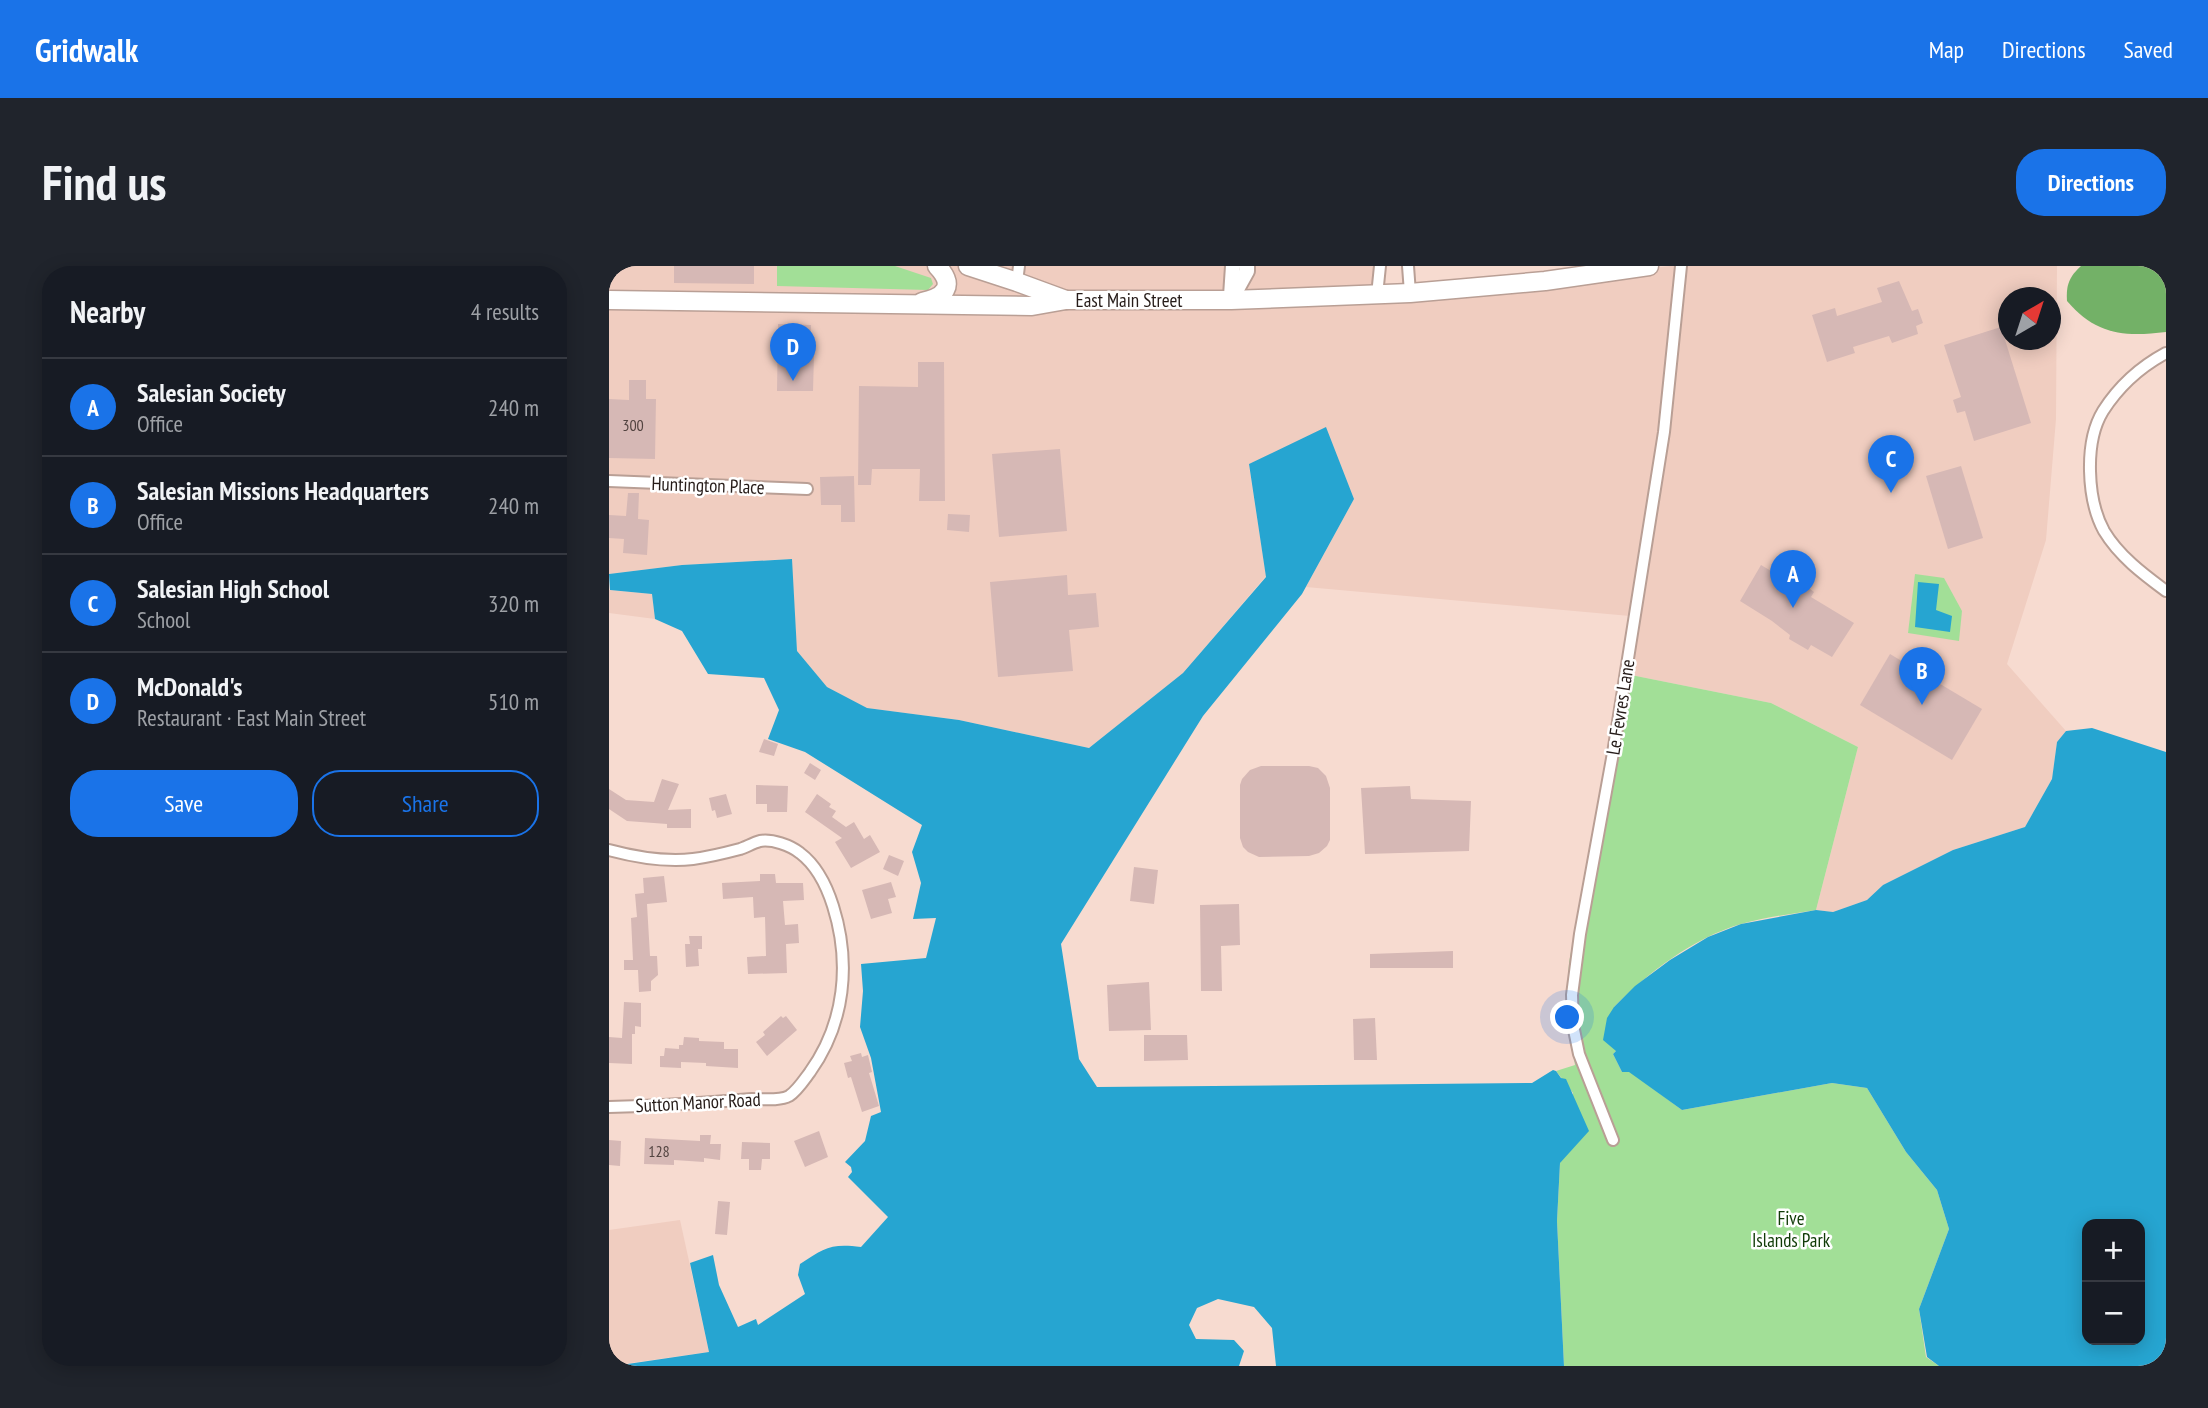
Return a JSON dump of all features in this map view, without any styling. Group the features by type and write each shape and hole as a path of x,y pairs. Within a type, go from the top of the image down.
{"main road":[{"path":"912,305 936,299 943,293 947,281 945,274 937,266"},
{"path":"968,266 1018,274 1066,300"},
{"name":"East Main Street","path":"609,300 1032,306 1066,300 1231,300 1410,293 1545,281 1649,266"}],"street":[{"path":"1231,300 1233,266"},
{"path":"1231,300 1247,271 1247,266"},
{"path":"1377,295 1380,266"},
{"path":"1408,266 1410,293"},
{"name":"Le Fevres Lane","path":"1613,1140 1579,1054 1573,1025 1572,995 1580,934 1616,739 1664,432 1682,266"},
{"path":"2166,353 2139,369 2102,413 2090,466 2091,497 2105,531 2117,550 2166,591"},
{"name":"Huntington Place","path":"609,481 807,489"},
{"name":"Sutton Manor Road","path":"609,850 654,858 691,859 760,841 771,841 800,853 829,892 838,920 844,956 844,986 840,1008 820,1059 788,1097 609,1107"}],"shaded area":[{"path":"609,266 1376,266 1373,291 1492,288 1670,266 2057,266 2057,287 1998,287 1998,350 2056,350 2056,419 2046,540 2007,664 2066,731 2057,742 2052,779 2025,827 1953,850 1883,885 1867,900 1833,912 1816,910 1858,747 1771,703 1621,673 1630,616 1306,587 1354,499 1249,465 1266,576 1183,673 1089,748 959,720 866,708 827,687 797,652 791,559 682,565 609,574"},
{"path":"609,590 652,594 655,619 609,613"},
{"path":"680,1220 709,1352 609,1366 609,1230"}],"green space":[{"path":"777,266 895,266 931,278 933,284 928,290 777,286"},
{"path":"2081,266 2166,266 2166,332 2124,333 2100,327 2089,321 2067,301 2069,282"},
{"path":"1915,574 1944,578 1962,611 1959,641 1908,633"},
{"name":"Five Islands Park","path":"1621,673 1771,703 1858,747 1816,910 1723,930 1673,958 1642,981 1614,1007 1616,1051 1613,1054 1622,1072 1629,1071 1682,1110 1832,1083 1867,1088 1906,1152 1937,1190 1949,1229 1919,1309 1926,1357 1939,1366 1564,1366 1557,1221 1560,1163 1573,1093 1556,1071 1575,1065 1566,1012 1569,963"}],"water":[{"path":"1326,427 1354,499 1302,594 1203,716 1061,944 1079,1059 1097,1087 1532,1083 1553,1070 1556,1071 1561,1078 1566,1079 1589,1131 1560,1163 1557,1221 1564,1366 1276,1366 1272,1328 1254,1307 1218,1299 1197,1308 1189,1325 1196,1339 1234,1340 1244,1351 1239,1366 614,1366 709,1352 690,1263 713,1255 719,1285 738,1327 756,1319 758,1325 805,1294 798,1275 800,1264 828,1248 861,1247 888,1217 848,1177 852,1172 851,1167 845,1162 865,1141 871,1116 881,1112 871,1058 860,1027 863,991 861,964 926,958 936,918 913,919 921,883 912,852 922,825 805,752 768,739 779,710 764,678 708,674 682,631 655,619 652,594 610,590 609,574 682,565 792,559 797,651 827,687 867,708 959,720 1089,748 1183,673 1266,577 1249,464"},
{"path":"1918,582 1939,584 1936,610 1952,616 1950,632 1915,627"},
{"path":"2092,728 2166,752 2166,1366 1939,1366 1927,1357 1919,1309 1949,1229 1937,1190 1906,1152 1867,1088 1832,1083 1682,1110 1629,1072 1622,1072 1613,1054 1616,1051 1603,1040 1607,1018 1635,986 1708,937 1741,924 1816,910 1833,912 1867,900 1883,885 1953,850 2025,827 2052,779 2057,742 2066,731"}],"building":[{"path":"674,266 754,266 754,284 674,283"},
{"path":"1899,281 1912,311 1918,309 1923,323 1916,326 1918,334 1892,343 1889,336 1853,347 1855,353 1827,362 1812,315 1835,308 1837,316 1882,302 1877,288"},
{"path":"778,324 811,325 813,391 777,391"},
{"path":"1998,328 1998,350 2008,350 2031,423 1974,441 1965,411 1957,413 1953,400 1961,397 1944,345"},
{"path":"918,362 944,362 945,501 919,501 920,469 872,469 871,485 858,485 859,386 918,387"},
{"path":"629,380 646,380 646,399 656,399 655,459 609,458 609,399 629,400"},
{"path":"1060,449 1067,531 999,537 992,454"},
{"path":"1961,466 1983,538 1948,549 1926,476"},
{"path":"854,476 855,522 841,522 841,505 821,505 820,477"},
{"path":"628,493 639,493 638,519 649,520 647,555 623,553 624,539 609,538 609,515 626,516"},
{"path":"948,514 970,515 969,532 947,530"},
{"path":"1761,565 1790,582 1792,578 1801,582 1814,592 1811,597 1854,623 1832,657 1811,645 1808,650 1789,639 1790,635 1772,621 1740,601"},
{"path":"1067,575 1068,595 1096,593 1099,627 1069,630 1073,671 998,677 990,582"},
{"path":"1890,654 1982,709 1952,760 1860,705"},
{"path":"764,739 778,744 774,756 759,752"},
{"path":"810,763 821,770 815,780 804,773"},
{"path":"1261,766 1309,766 1318,768 1326,776 1330,788 1330,840 1319,853 1309,856 1259,857 1243,847 1240,838 1240,785 1250,770"},
{"path":"662,779 679,784 668,810 691,809 691,828 667,828 667,824 627,821 609,809 609,789 626,800 654,802"},
{"path":"756,785 788,786 787,812 767,812 767,804 756,804"},
{"path":"1410,786 1411,799 1471,801 1469,851 1365,854 1361,788"},
{"path":"726,794 732,814 717,818 709,798"},
{"path":"817,794 836,811 832,817 846,827 854,822 864,839 870,835 880,852 851,868 835,842 842,838 805,812"},
{"path":"889,855 904,861 898,876 883,869"},
{"path":"1134,867 1158,870 1154,904 1130,901"},
{"path":"760,874 775,874 776,883 803,883 804,900 783,901 785,925 798,924 799,943 786,944 787,973 748,974 747,957 766,956 765,917 754,918 753,897 723,899 722,883 760,881"},
{"path":"664,876 667,902 647,904 650,956 657,956 658,975 651,981 651,991 639,992 638,970 624,970 624,960 633,960 631,918 637,917 635,894 644,893 643,878"},
{"path":"891,882 896,897 888,899 892,913 871,919 862,890"},
{"path":"1239,904 1240,945 1221,946 1222,991 1201,991 1200,905"},
{"path":"689,936 702,936 702,949 698,949 699,966 686,967 685,944 690,944"},
{"path":"1453,951 1453,968 1370,968 1370,954"},
{"path":"1149,982 1151,1030 1109,1031 1107,985"},
{"path":"624,1002 641,1003 641,1027 635,1026 635,1034 632,1034 632,1064 609,1063 609,1037 622,1038"},
{"path":"781,1016 786,1016 797,1030 767,1056 756,1042"},
{"path":"1375,1018 1377,1060 1354,1060 1353,1019"},
{"path":"1144,1035 1187,1035 1188,1060 1144,1061"},
{"path":"684,1037 699,1038 699,1041 724,1042 724,1049 738,1049 738,1068 681,1062 681,1068 660,1067 660,1056 664,1056 665,1048 679,1049 679,1045 683,1045"},
{"path":"861,1053 862,1057 868,1055 872,1072 869,1073 879,1106 862,1112 844,1063 852,1061 850,1056"},
{"path":"819,1131 828,1157 805,1167 794,1141"},
{"path":"700,1135 711,1135 710,1144 721,1144 720,1160 704,1158 704,1162 674,1160 674,1165 644,1164 645,1138 700,1141"},
{"path":"609,1140 621,1141 620,1166 609,1165"},
{"path":"742,1142 770,1143 770,1159 762,1159 761,1170 749,1170 749,1159 741,1159"},
{"path":"718,1201 730,1202 727,1235 715,1234"}],"place":[{"name":"McDonald's","path":"793,381"},
{"name":"Salesian High School","path":"1891,493"},
{"name":"Salesian Society","path":"1793,608"},
{"name":"Salesian Missions Headquarters","path":"1922,705"}]}
